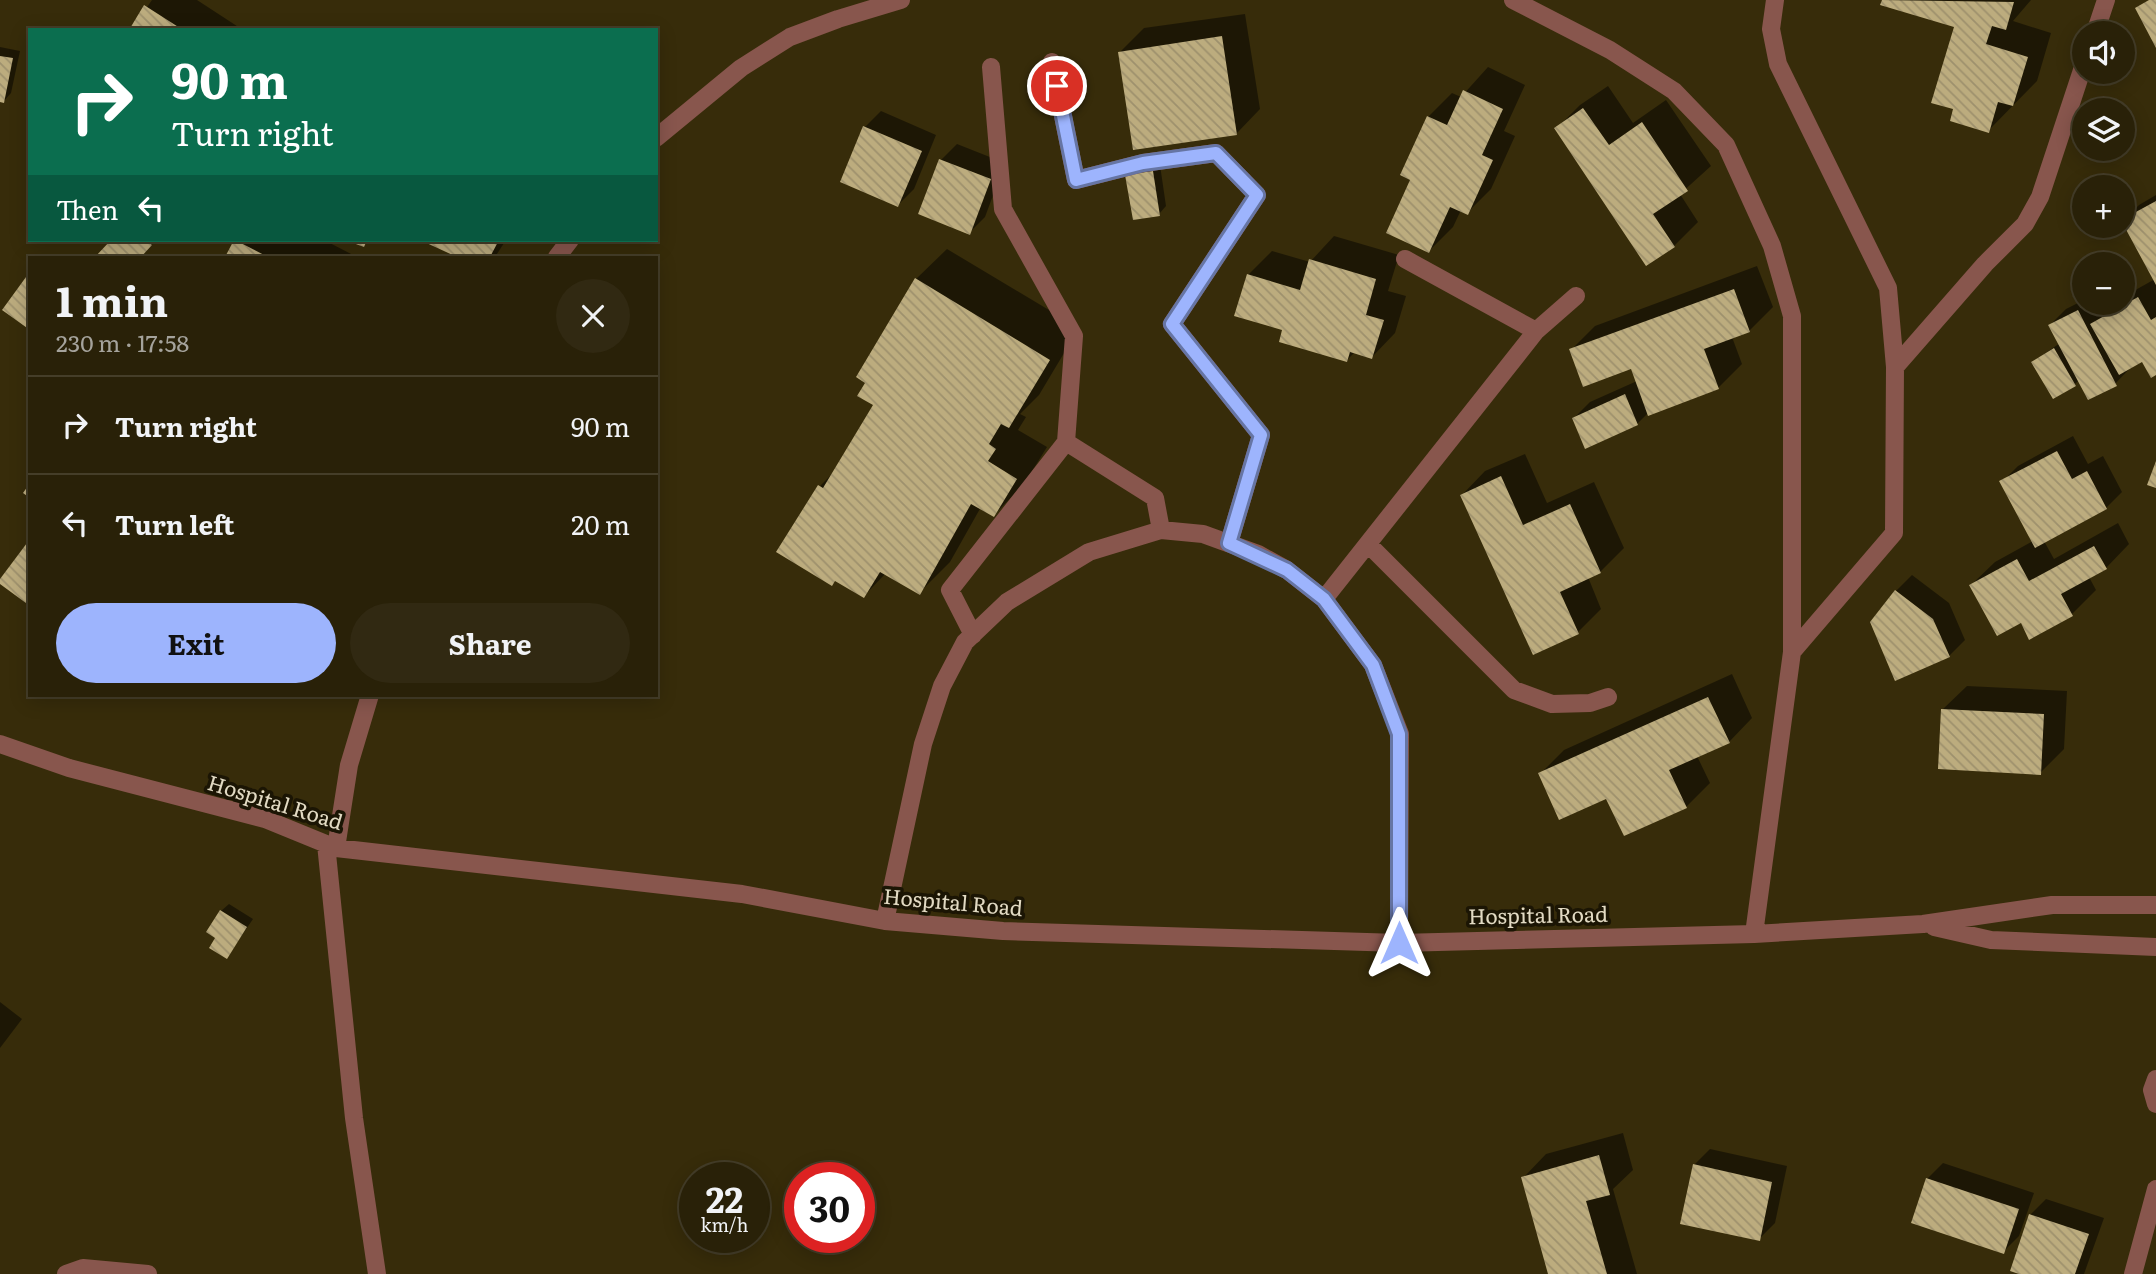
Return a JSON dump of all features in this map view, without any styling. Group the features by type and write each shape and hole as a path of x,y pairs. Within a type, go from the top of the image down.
{"street":[{"path":"658,136 741,68 790,37 901,0"},
{"path":"1513,0 1610,50 1674,91 1726,145 1772,246 1793,316 1792,652 1754,934"},
{"path":"1775,0 1771,29 1778,64 1888,288 1895,367 1894,533 1792,652"},
{"path":"2099,21 2106,0"},
{"path":"1052,62 1076,180 1143,163 1216,153 1257,195 1172,324 1261,435 1229,543"},
{"path":"973,635 950,590 1066,442 1074,336 1003,209 991,67"},
{"path":"1895,367 1985,264 2025,225 2040,197 2077,84"},
{"path":"558,256 568,242"},
{"path":"1405,259 1536,331"},
{"path":"1324,599 1536,331 1576,296"},
{"path":"1066,442 1155,498 1161,530"},
{"path":"885,922 923,744 942,686 965,642 1007,602 1089,552 1161,530 1203,534 1287,570 1324,599 1373,665 1399,734 1399,943"},
{"path":"1368,544 1514,690 1552,704 1571,705 1608,697"},
{"path":"369,697 349,765 331,846 354,1118 377,1274"},
{"name":"Hospital Road","path":"0,744 69,768 265,819 331,846 742,894 885,922 1003,931 1399,943 1754,934 1923,924"},
{"path":"1923,924 2052,905 2156,905"},
{"path":"1923,924 1991,940 2156,947"},
{"path":"2156,1079 2152,1090 2156,1104"},
{"path":"2133,1274 2156,1189"},
{"path":"66,1274 83,1268 148,1274"}],"building":[{"path":"1882,0 2014,2 2006,30 1992,26 1986,44 2028,57 2013,106 1998,102 1989,133 1950,121 1953,109 1931,103 1954,27 1880,5"},
{"path":"2149,0 2156,0 2156,48 2135,8"},
{"path":"144,5 180,28 130,28"},
{"path":"1222,36 1237,135 1133,150 1118,52"},
{"path":"0,56 13,58 4,103 0,102"},
{"path":"1463,90 1503,109 1482,155 1493,160 1468,215 1450,207 1429,253 1386,233 1410,180 1400,175 1427,116 1447,125"},
{"path":"1583,108 1609,145 1642,122 1688,191 1653,214 1675,247 1646,266 1554,128"},
{"path":"863,126 922,151 898,207 840,182"},
{"path":"939,159 991,179 970,235 918,214"},
{"path":"1153,171 1160,216 1133,220 1125,175"},
{"path":"2156,201 2156,285 2131,238 2135,238 2135,212"},
{"path":"109,242 148,242 152,245 142,256 96,256"},
{"path":"233,242 239,242 266,256 226,256"},
{"path":"350,242 366,242 364,247"},
{"path":"424,242 498,242 491,256 455,256"},
{"path":"1309,259 1376,279 1366,315 1384,320 1372,359 1350,352 1347,362 1279,342 1282,330 1234,316 1247,274 1300,290"},
{"path":"26,277 28,278 28,329 2,310"},
{"path":"915,278 1050,360 1009,428 1001,424 989,444 996,449 988,461 1017,479 994,517 971,504 920,595 880,572 864,598 835,581 832,586 776,552 818,485 823,488 873,405 857,396 865,383 856,377"},
{"path":"1734,289 1750,332 1704,349 1719,389 1648,416 1631,369 1583,387 1569,349"},
{"path":"2138,297 2151,320 2156,317 2156,375 2151,378 2142,362 2119,375 2090,324 2106,315 2135,315 2135,299"},
{"path":"2072,313 2081,315 2117,386 2088,400 2048,325"},
{"path":"2054,348 2076,386 2053,399 2031,362"},
{"path":"1625,394 1638,425 1585,449 1572,418"},
{"path":"2057,451 2072,479 2087,471 2107,509 2035,548 1999,481"},
{"path":"2156,461 2156,488 2147,485"},
{"path":"1501,476 1523,525 1570,504 1601,573 1560,592 1579,634 1533,655 1460,495"},
{"path":"28,542 28,605 0,584 0,579"},
{"path":"2094,546 2107,569 2061,594 2073,616 2029,640 2021,623 1997,636 1969,585 2017,559 2029,581"},
{"path":"1895,590 1933,619 1950,657 1895,681 1870,622"},
{"path":"1708,697 1730,743 1669,770 1687,808 1624,836 1606,799 1559,820 1538,773"},
{"path":"1941,709 2044,714 2041,775 1938,769"},
{"path":"220,910 247,927 227,959 209,948 215,938 206,932"},
{"path":"1599,1155 1610,1195 1586,1201 1607,1274 1548,1274 1521,1177"},
{"path":"1693,1164 1772,1182 1760,1241 1680,1224"},
{"path":"1926,1178 2019,1209 2004,1254 1911,1223"},
{"path":"2029,1214 2089,1234 2075,1274 2019,1274 2010,1271"}],"route":[{"path":"1057,86 1076,180 1143,163 1216,153 1257,195 1172,324 1261,435 1229,543 1258,554 1287,570 1324,599 1373,665 1399,734 1399,943"}]}
